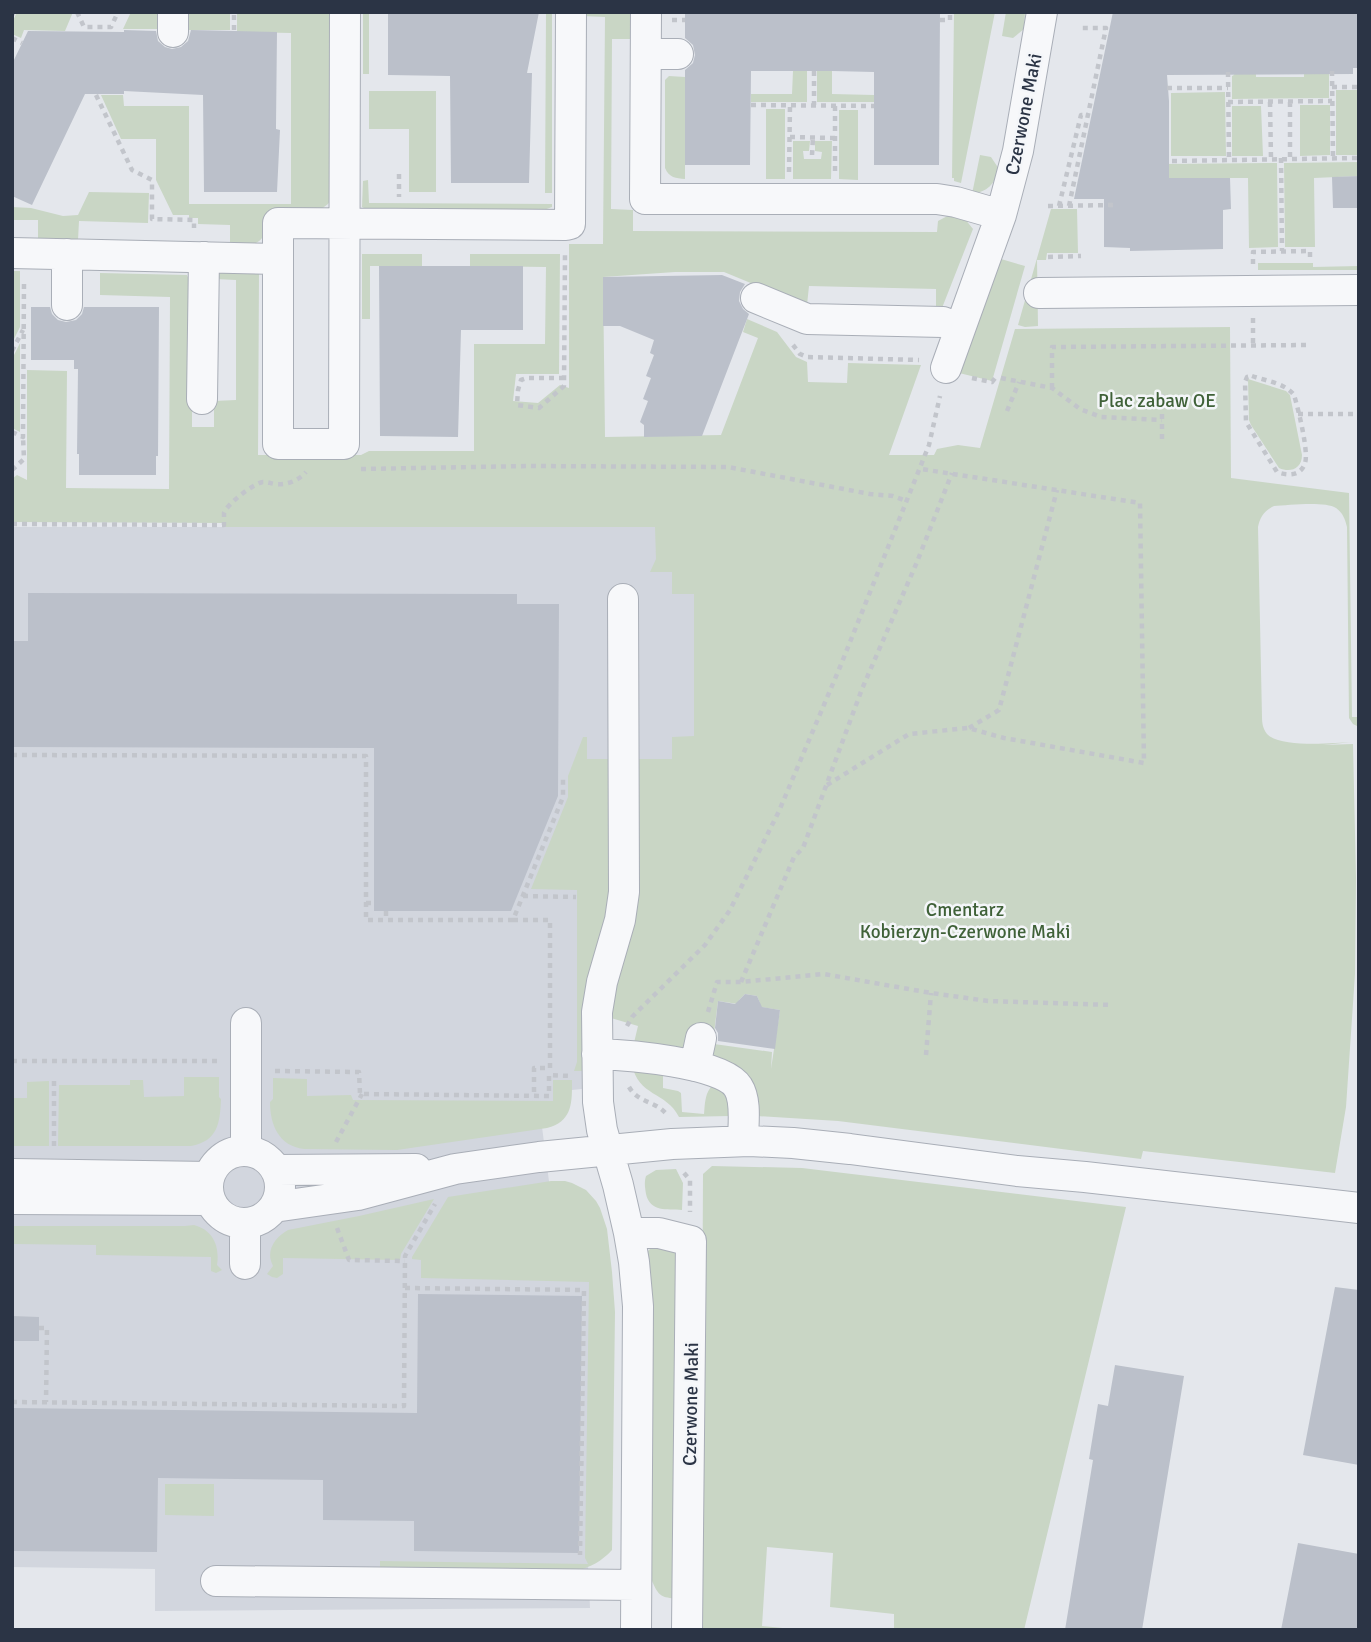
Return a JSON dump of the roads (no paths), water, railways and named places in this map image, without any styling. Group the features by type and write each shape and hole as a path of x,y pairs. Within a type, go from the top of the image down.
{"street":[{"path":"345,12 356,97 345,223 356,340 344,444 278,444 278,223 345,223 566,225 570,224 571,12"},
{"name":"Czerwone Maki","path":"946,368 1001,215 1018,151 1042,12"},
{"path":"659,16 646,54 645,199 937,199 1001,215"},
{"path":"646,54 678,54"},
{"path":"18,266 67,254 278,259"},
{"path":"67,254 67,305"},
{"path":"198,257 202,399"},
{"path":"1039,293 1359,290"},
{"path":"756,298 807,319 943,322 959,328"},
{"path":"624,599 624,892 617,933 602,982 597,1012 600,1062 598,1102 629,1233 638,1306 636,1630"},
{"path":"246,1023 246,1150"},
{"path":"600,1062 698,1052 739,1087 743,1108 743,1141"},
{"path":"277,1170 455,1169 607,1149 743,1141 850,1149 1017,1171 1345,1206"},
{"path":"234,1151 259,1153 277,1170 280,1189 274,1207 266,1216 256,1221 233,1222 215,1209 209,1188 214,1166 223,1157 234,1151"},
{"path":"274,1207 358,1195 455,1169"},
{"path":"12,1174 209,1188"},
{"path":"12,1199 209,1188"},
{"path":"244,1223 245,1264"},
{"name":"Czerwone Maki","path":"629,1233 659,1233 691,1241 687,1630"},
{"path":"216,1581 636,1585"}],"park label":[{"name":"Plac zabaw OE","path":"1157,400"},
{"name":"Cmentarz Kobierzyn-Czerwone Maki","path":"965,920"}]}
